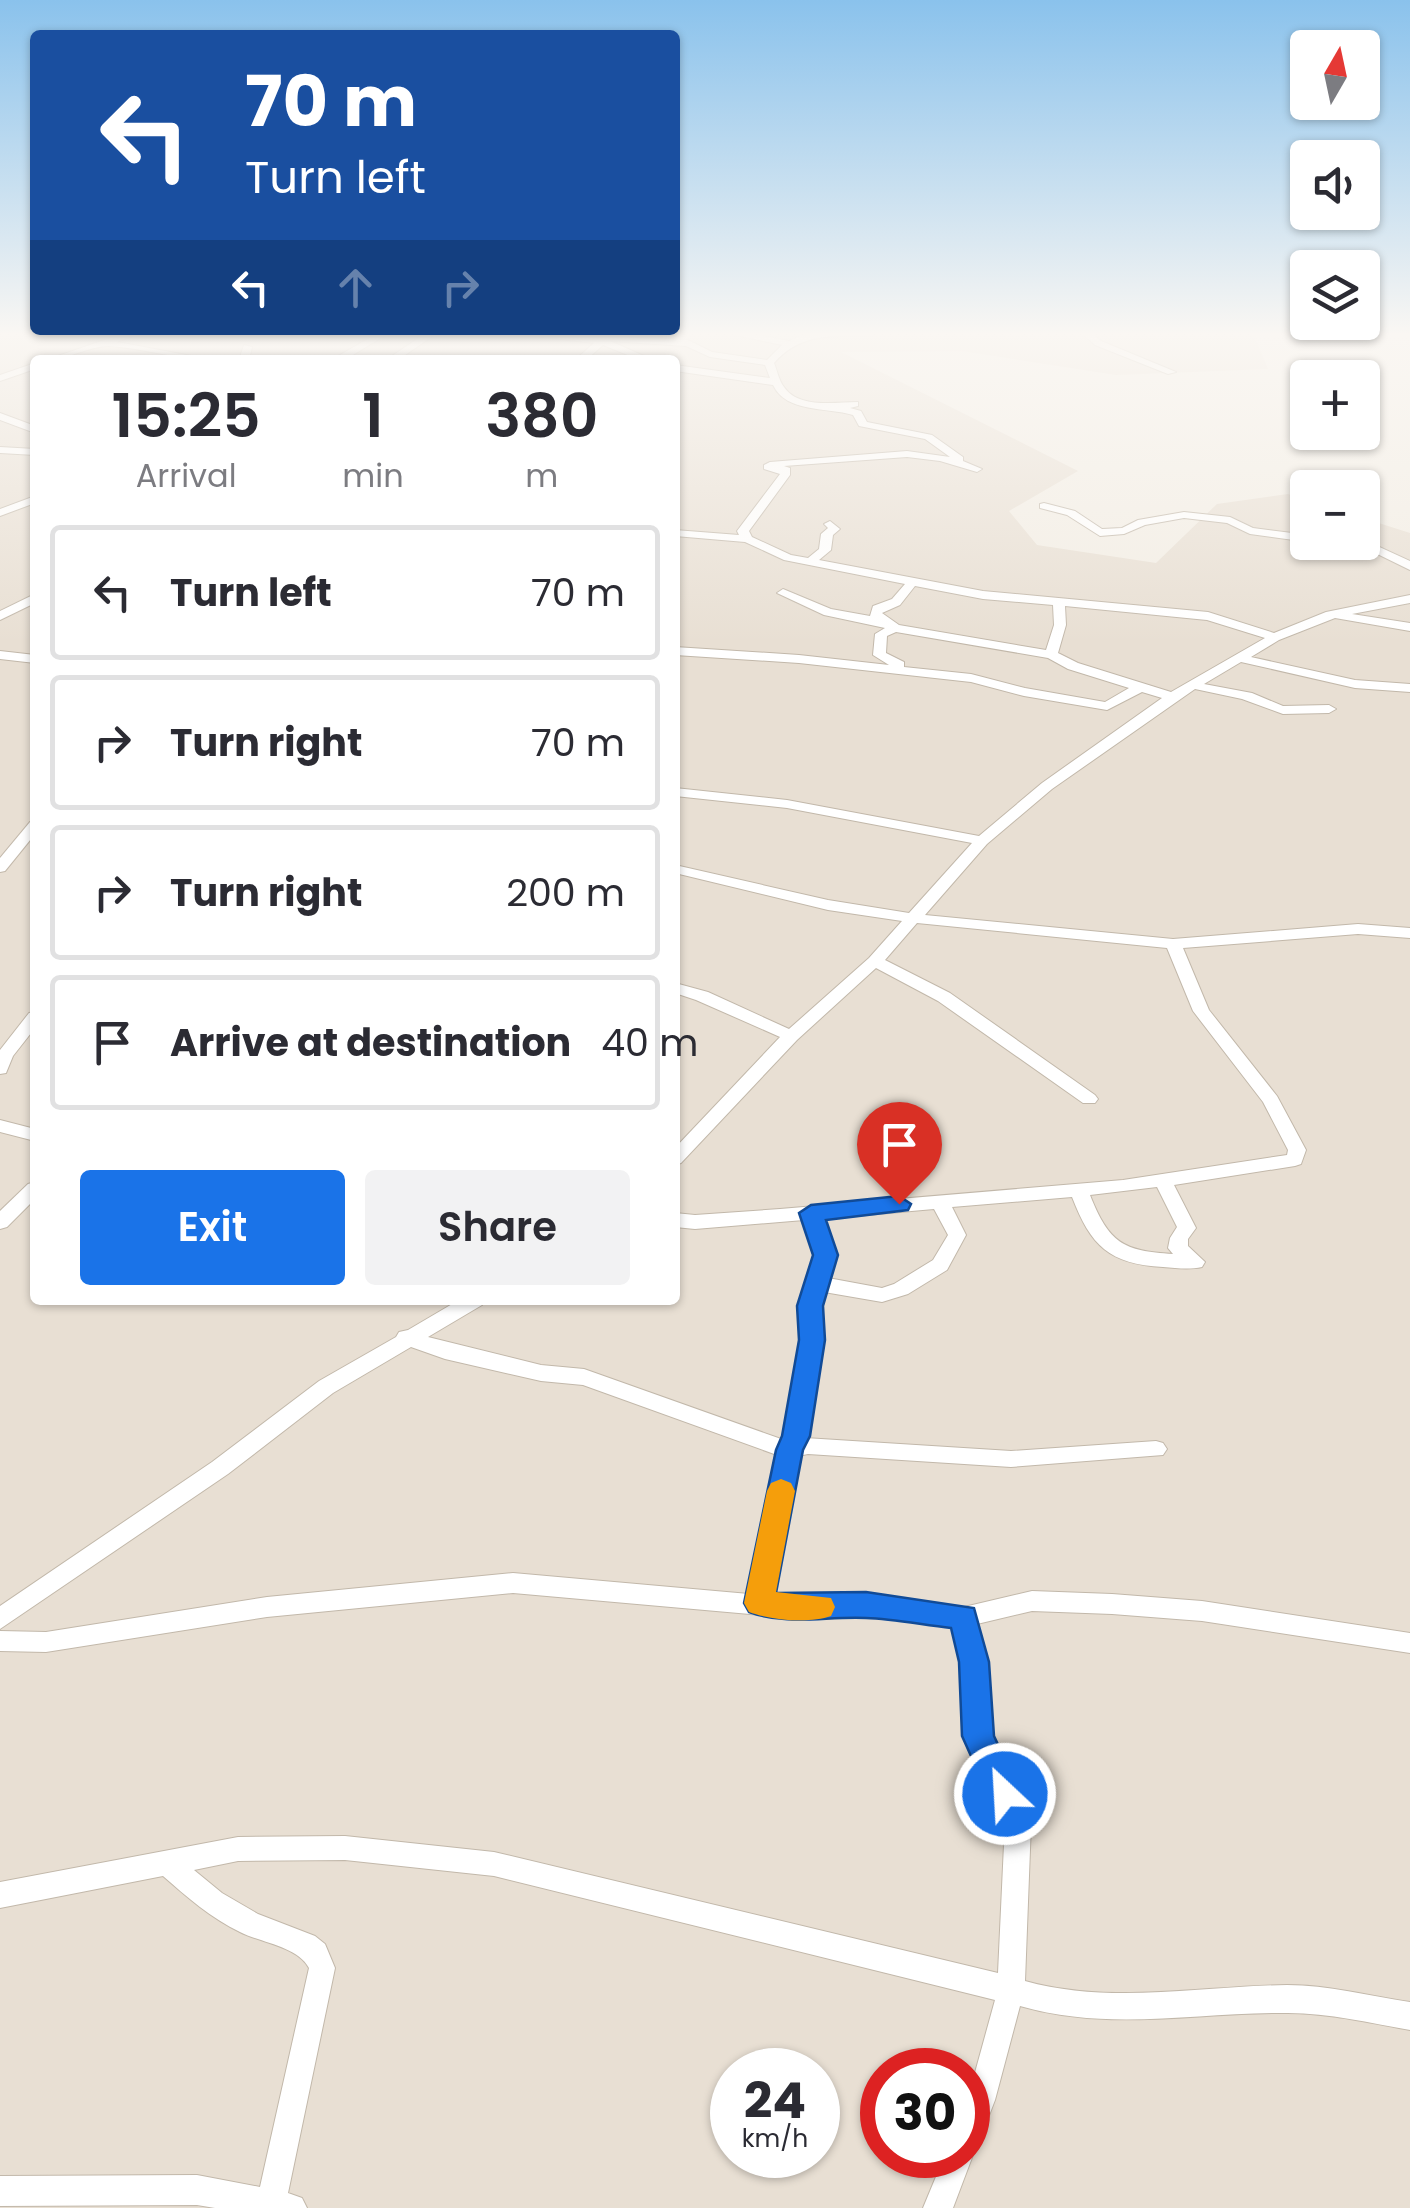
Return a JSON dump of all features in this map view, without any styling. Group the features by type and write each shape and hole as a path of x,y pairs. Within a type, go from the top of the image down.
{"street":[{"path":"747,540 743,532 746,520 760,510 785,474 786,470 768,467 774,464 907,454 942,458 972,468 923,436"},
{"path":"0,450 30,452"},
{"path":"0,513 30,500"},
{"path":"1044,506 1071,513 1100,534 1124,532 1142,522 1184,515 1230,520 1250,531 1290,537"},
{"path":"810,562 825,550 828,534 834,529 830,524"},
{"path":"680,534 747,540 788,558 983,595 1208,616 1275,637"},
{"path":"1380,551 1410,566"},
{"path":"889,625 876,614 877,609 896,602 913,581"},
{"path":"782,592 828,612 1051,655 1073,666 1172,697"},
{"path":"680,1155 791,1036 875,961 982,841 1047,786 1172,697 1275,637 1336,614 1410,599"},
{"path":"0,616 30,601"},
{"path":"1051,655 1060,625 1058,602"},
{"path":"1336,614 1410,627"},
{"path":"889,625 878,643 879,654 890,664 1107,706 1142,686"},
{"path":"680,652 800,659 971,678"},
{"path":"0,655 30,659"},
{"path":"1240,658 1355,684 1410,688"},
{"path":"1193,685 1253,697 1261,705 1279,709 1329,709"},
{"path":"680,793 787,804 982,841"},
{"path":"0,868 30,836"},
{"path":"680,870 910,918 1173,944 1358,930 1410,933"},
{"path":"680,1220 1078,1189 1295,1160 1296,1150 1271,1100 1200,1011 1173,944"},
{"path":"875,961 944,998 1089,1099"},
{"path":"680,989 791,1036"},
{"path":"0,1069 5,1055 30,1023"},
{"path":"0,1126 30,1134"},
{"path":"1078,1189 1097,1237 1115,1252 1194,1262 1178,1248 1179,1238 1187,1228 1162,1180"},
{"path":"0,1222 30,1192"},
{"path":"816,1283 882,1295 901,1289 940,1265 957,1235 939,1200"},
{"path":"759,1603 796,1436 812,1340 808,1319 825,1246 811,1213"},
{"path":"0,1619 220,1468 326,1388 457,1305"},
{"path":"406,1338 541,1373 584,1376 790,1450 808,1446 1011,1459 1156,1449"},
{"path":"0,1641 46,1642 268,1608 513,1583 796,1608 866,1605 964,1617 1032,1601 1112,1604 1202,1612 1410,1643"},
{"path":"964,1617 974,1662 978,1736 1018,1823 1010,1990 990,2066"},
{"path":"0,1894 238,1849 345,1848 494,1864 1010,1990 1042,2002 1102,2008 1294,1999 1410,2016"},
{"path":"0,2191 197,2190 281,2205 322,1968 316,1954 306,1945 250,1924 213,1902 167,1863"},
{"path":"938,2208 950,2178"}],"shaded area":[{"path":"0,436 30,436 30,1305 680,1305 680,436 1008,436 1078,471 1009,511 1037,545 1156,563 1217,504 1288,494 1290,560 1380,560 1380,523 1410,533 1410,2208 0,2208"}],"slow traffic":[{"path":"781,1491 759,1603 820,1607"}],"route":[{"path":"899,1204 811,1213 826,1255 810,1306 812,1340 796,1436 759,1603 796,1608 866,1605 964,1617 974,1662 978,1736 1005,1794"}]}
